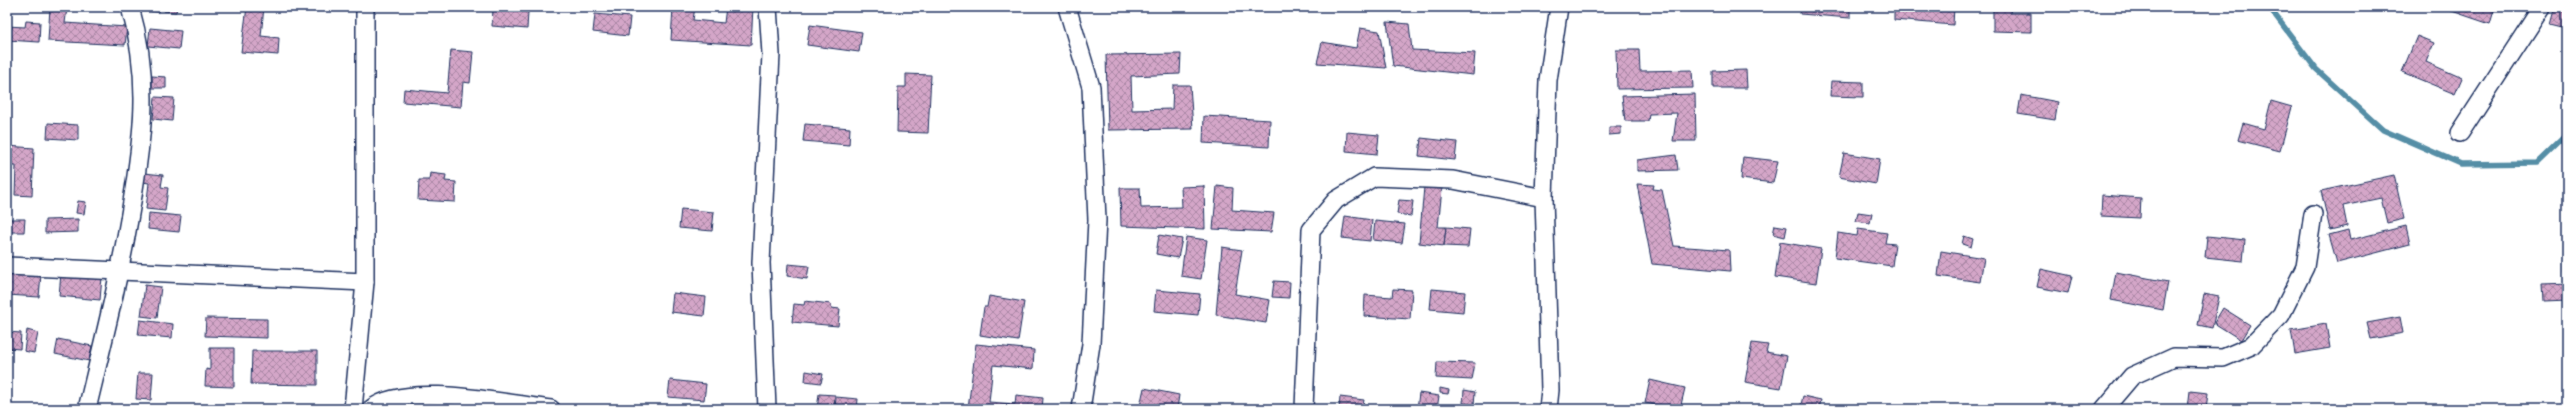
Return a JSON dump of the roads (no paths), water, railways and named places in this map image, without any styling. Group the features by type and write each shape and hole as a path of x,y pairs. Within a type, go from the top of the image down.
{"street":[{"path":"87,409 121,271 144,117 143,79 130,7"},
{"path":"354,409 365,282 365,7"},
{"path":"767,409 761,263 771,54 768,7"},
{"path":"1067,7 1091,86 1097,220 1091,344 1081,409"},
{"path":"1548,409 1550,390 1544,198 1548,80 1559,7"},
{"path":"2460,133 2542,7"},
{"path":"1304,409 1311,230 1336,200 1374,177 1453,180 1544,198"},
{"path":"2104,409 2132,376 2174,357 2223,358 2251,346 2281,315 2304,267 2313,214"},
{"path":"7,266 365,282"},
{"path":"371,409 379,402 406,395 446,396 551,409"}],"waterway":[{"path":"2269,7 2316,69 2383,130 2461,164 2538,163 2567,135"}]}
